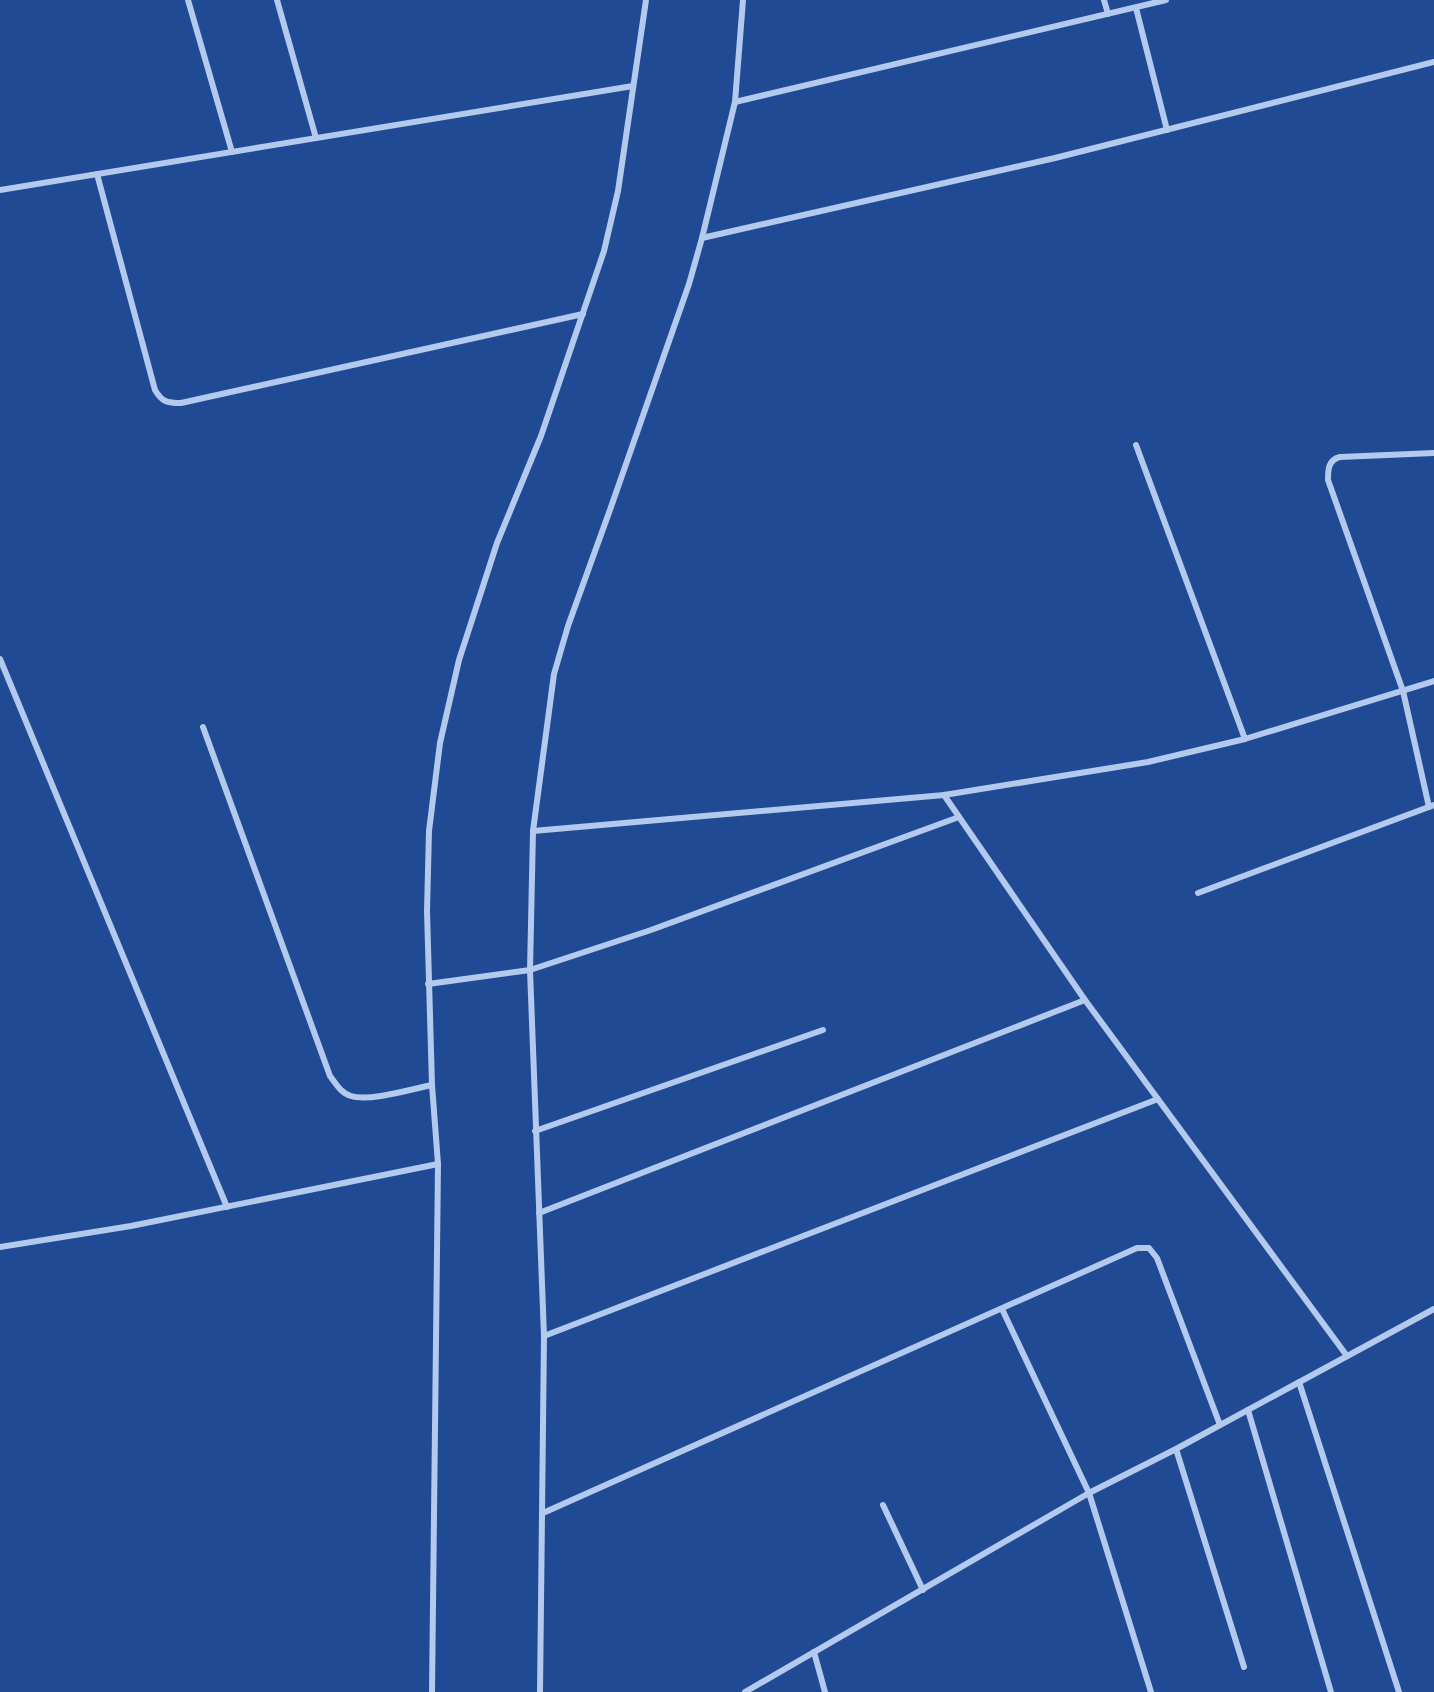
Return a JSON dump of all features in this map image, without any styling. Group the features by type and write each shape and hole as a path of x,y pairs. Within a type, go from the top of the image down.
{"street":[{"path":"188,0 232,152"},
{"path":"277,0 316,138"},
{"path":"432,1692 438,1164 432,1085 427,911 429,831 440,743 459,660 497,543 541,436 604,250 618,190 646,0"},
{"path":"540,1692 544,1336 530,970 533,831 554,674 568,626 674,326 702,238 735,102 743,0"},
{"path":"1104,0 1108,14"},
{"path":"735,102 1166,0"},
{"path":"1136,8 1167,130"},
{"path":"702,238 1044,160 1434,62"},
{"path":"0,190 633,86"},
{"path":"97,174 155,390 160,398 170,403 181,403 583,314"},
{"path":"1136,446 1245,739"},
{"path":"1198,893 1432,806 1403,691 1328,480 1328,470 1330,463 1340,457 1434,453"},
{"path":"0,659 227,1207"},
{"path":"533,831 944,795 1148,762 1245,739 1434,681"},
{"path":"203,727 330,1076 340,1090 349,1096 364,1098 432,1085"},
{"path":"944,795 1085,1000 1347,1356"},
{"path":"428,984 530,970 651,930 958,817"},
{"path":"538,1213 1085,1000"},
{"path":"535,1131 823,1030"},
{"path":"544,1336 1158,1099"},
{"path":"0,1247 131,1226 438,1164"},
{"path":"543,1513 1137,1248 1149,1248 1157,1258 1220,1425"},
{"path":"1002,1309 1089,1493 1151,1692"},
{"path":"745,1692 1089,1493 1176,1449 1434,1309"},
{"path":"1299,1382 1399,1692"},
{"path":"1248,1410 1331,1692"},
{"path":"1176,1449 1244,1667"},
{"path":"883,1505 923,1590"},
{"path":"814,1652 825,1692"}]}
